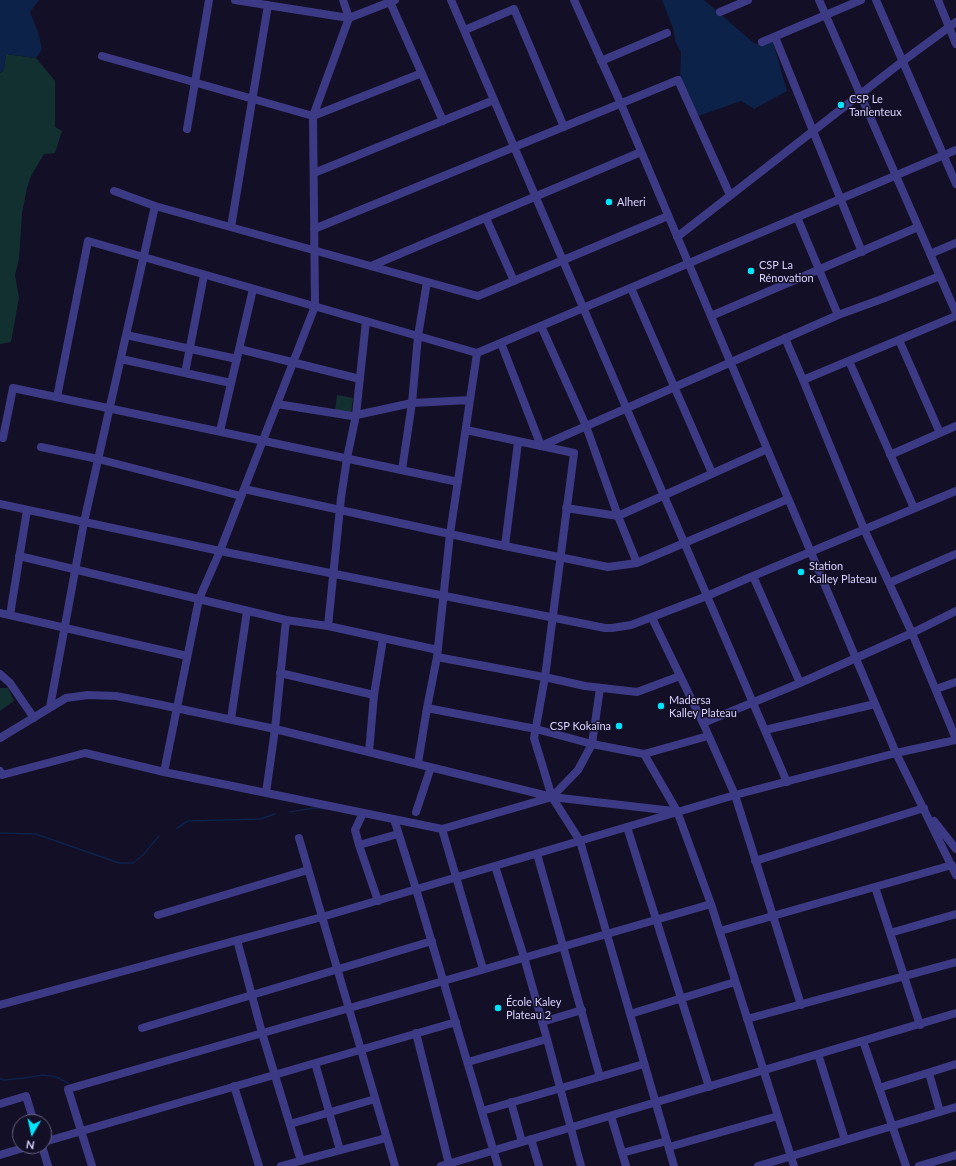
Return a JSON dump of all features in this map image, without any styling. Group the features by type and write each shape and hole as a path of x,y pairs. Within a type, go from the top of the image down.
{"street":[{"path":"187,129 209,0"},
{"path":"234,0 349,18 393,1 422,74 443,121"},
{"path":"164,772 199,599 220,551 315,306 313,116 349,18 343,0"},
{"path":"451,0 787,782"},
{"path":"574,0 621,104 896,753 956,875"},
{"path":"720,12 748,0"},
{"path":"804,380 956,314 819,0"},
{"path":"762,42 861,0"},
{"path":"876,0 956,184"},
{"path":"938,0 952,24 956,44"},
{"path":"231,227 268,5"},
{"path":"464,30 514,9 564,127"},
{"path":"677,236 814,131 902,61 952,24"},
{"path":"601,61 667,33"},
{"path":"775,37 862,252"},
{"path":"102,56 313,116 422,74"},
{"path":"314,229 678,80 730,195"},
{"path":"314,173 494,100"},
{"path":"57,397 88,241 478,353 956,150"},
{"path":"371,266 641,152"},
{"path":"114,191 155,206 478,296 668,216"},
{"path":"50,707 84,522 155,206"},
{"path":"486,218 514,281"},
{"path":"797,218 838,315"},
{"path":"711,316 918,227"},
{"path":"930,254 956,243"},
{"path":"185,373 204,275"},
{"path":"541,446 838,315 940,276"},
{"path":"402,470 412,402 418,336 427,282"},
{"path":"631,288 712,473"},
{"path":"220,432 253,289"},
{"path":"328,626 346,458 356,415 366,321"},
{"path":"541,326 586,426 618,516 637,563"},
{"path":"126,335 237,359"},
{"path":"0,1005 378,901 677,811 896,753 956,739 912,633 864,529 804,380 785,338"},
{"path":"899,340 940,433"},
{"path":"501,343 541,446"},
{"path":"239,349 360,379"},
{"path":"418,763 437,653 450,534 478,353"},
{"path":"121,359 232,383"},
{"path":"849,360 914,508"},
{"path":"2,438 13,388 458,482"},
{"path":"277,404 352,416 412,402 470,400"},
{"path":"890,455 956,426"},
{"path":"466,430 574,453 545,677 534,738 552,797 580,841 674,1166"},
{"path":"505,546 518,442"},
{"path":"41,447 243,492 340,510 608,567 637,563 788,499"},
{"path":"566,508 618,516 767,449"},
{"path":"0,504 220,551 605,628 628,626 652,618 956,490"},
{"path":"10,615 27,510"},
{"path":"889,583 956,554"},
{"path":"19,556 286,620 328,626 437,653 585,686 637,692 680,676"},
{"path":"753,576 800,682"},
{"path":"231,719 247,611"},
{"path":"703,723 856,658 956,611"},
{"path":"0,613 187,656"},
{"path":"652,618 703,723 735,795 801,1005"},
{"path":"266,793 275,729 286,620"},
{"path":"370,752 374,695 383,639"},
{"path":"280,673 374,695"},
{"path":"0,674 10,683 34,718"},
{"path":"936,689 956,682"},
{"path":"0,771 2,775 85,753 164,772 442,829 552,797 578,770 592,744 600,688"},
{"path":"0,738 66,698 88,695 116,696 275,729 552,797 677,811"},
{"path":"765,730 875,704"},
{"path":"427,708 536,729 592,744 644,754 708,736"},
{"path":"644,754 677,811 711,904 794,1166"},
{"path":"416,812 430,767"},
{"path":"924,808 956,849"},
{"path":"755,862 924,808"},
{"path":"363,813 355,830 378,901"},
{"path":"394,819 432,941 498,1166"},
{"path":"627,827 709,1087"},
{"path":"442,829 483,969"},
{"path":"359,845 398,834"},
{"path":"299,838 395,1166"},
{"path":"537,854 600,1077"},
{"path":"720,931 952,865"},
{"path":"495,866 524,957 581,1166"},
{"path":"158,915 308,870"},
{"path":"875,887 920,1024"},
{"path":"92,1166 68,1089 711,904"},
{"path":"890,933 956,914"},
{"path":"237,940 262,1033 301,1161"},
{"path":"142,1028 432,941"},
{"path":"747,1019 956,962"},
{"path":"630,1014 735,982"},
{"path":"542,1022 582,1010"},
{"path":"416,1033 445,1165 956,1013"},
{"path":"52,1140 456,1022"},
{"path":"468,1062 547,1039"},
{"path":"863,1041 906,1166"},
{"path":"818,1054 845,1140"},
{"path":"315,1063 340,1150"},
{"path":"482,1111 560,1087 644,1064"},
{"path":"879,1088 956,1064"},
{"path":"929,1073 940,1112"},
{"path":"234,1086 259,1166"},
{"path":"0,1104 26,1096 32,1114"},
{"path":"290,1124 375,1099"},
{"path":"511,1102 522,1142"},
{"path":"758,1166 956,1107"},
{"path":"611,1116 626,1166"},
{"path":"622,1153 668,1144 778,1116"},
{"path":"281,1166 386,1138"},
{"path":"531,1139 539,1166"},
{"path":"0,1155 12,1151"},
{"path":"44,1154 48,1166"},
{"path":"919,1166 956,1155"}],"green space":[{"path":"6,54 36,58 55,81 55,127 62,131 55,153 44,154 31,176 27,188 22,213 19,259 15,275 19,298 11,342 0,344 0,73 4,70"},
{"path":"337,395 353,398 351,414 335,411"},
{"path":"0,688 8,688 14,701 0,711"}],"water":[{"path":"0,0 39,0 30,12 38,32 42,49 36,58 6,54 4,70 0,73"},
{"path":"662,0 704,0 755,44 773,42 787,91 754,109 741,101 698,116 680,79 681,52 675,41 674,31"}],"waterway":[{"path":"289,812 314,808 326,809"},
{"path":"177,828 188,821 260,819 275,814"},
{"path":"0,833 36,834 119,863 133,863 143,855 159,836"},
{"path":"0,1079 5,1080 43,1075 56,1077 68,1083"}],"place":[{"name":"CSP Le Tanlenteux","path":"841,105"},
{"name":"Alheri","path":"609,202"},
{"name":"CSP La Rénovation","path":"751,271"},
{"name":"Station Kalley Plateau","path":"801,572"},
{"name":"Madersa Kalley Plateau","path":"661,706"},
{"name":"CSP Kokaïna","path":"619,726"},
{"name":"École Kaley Plateau 2","path":"498,1008"}]}
